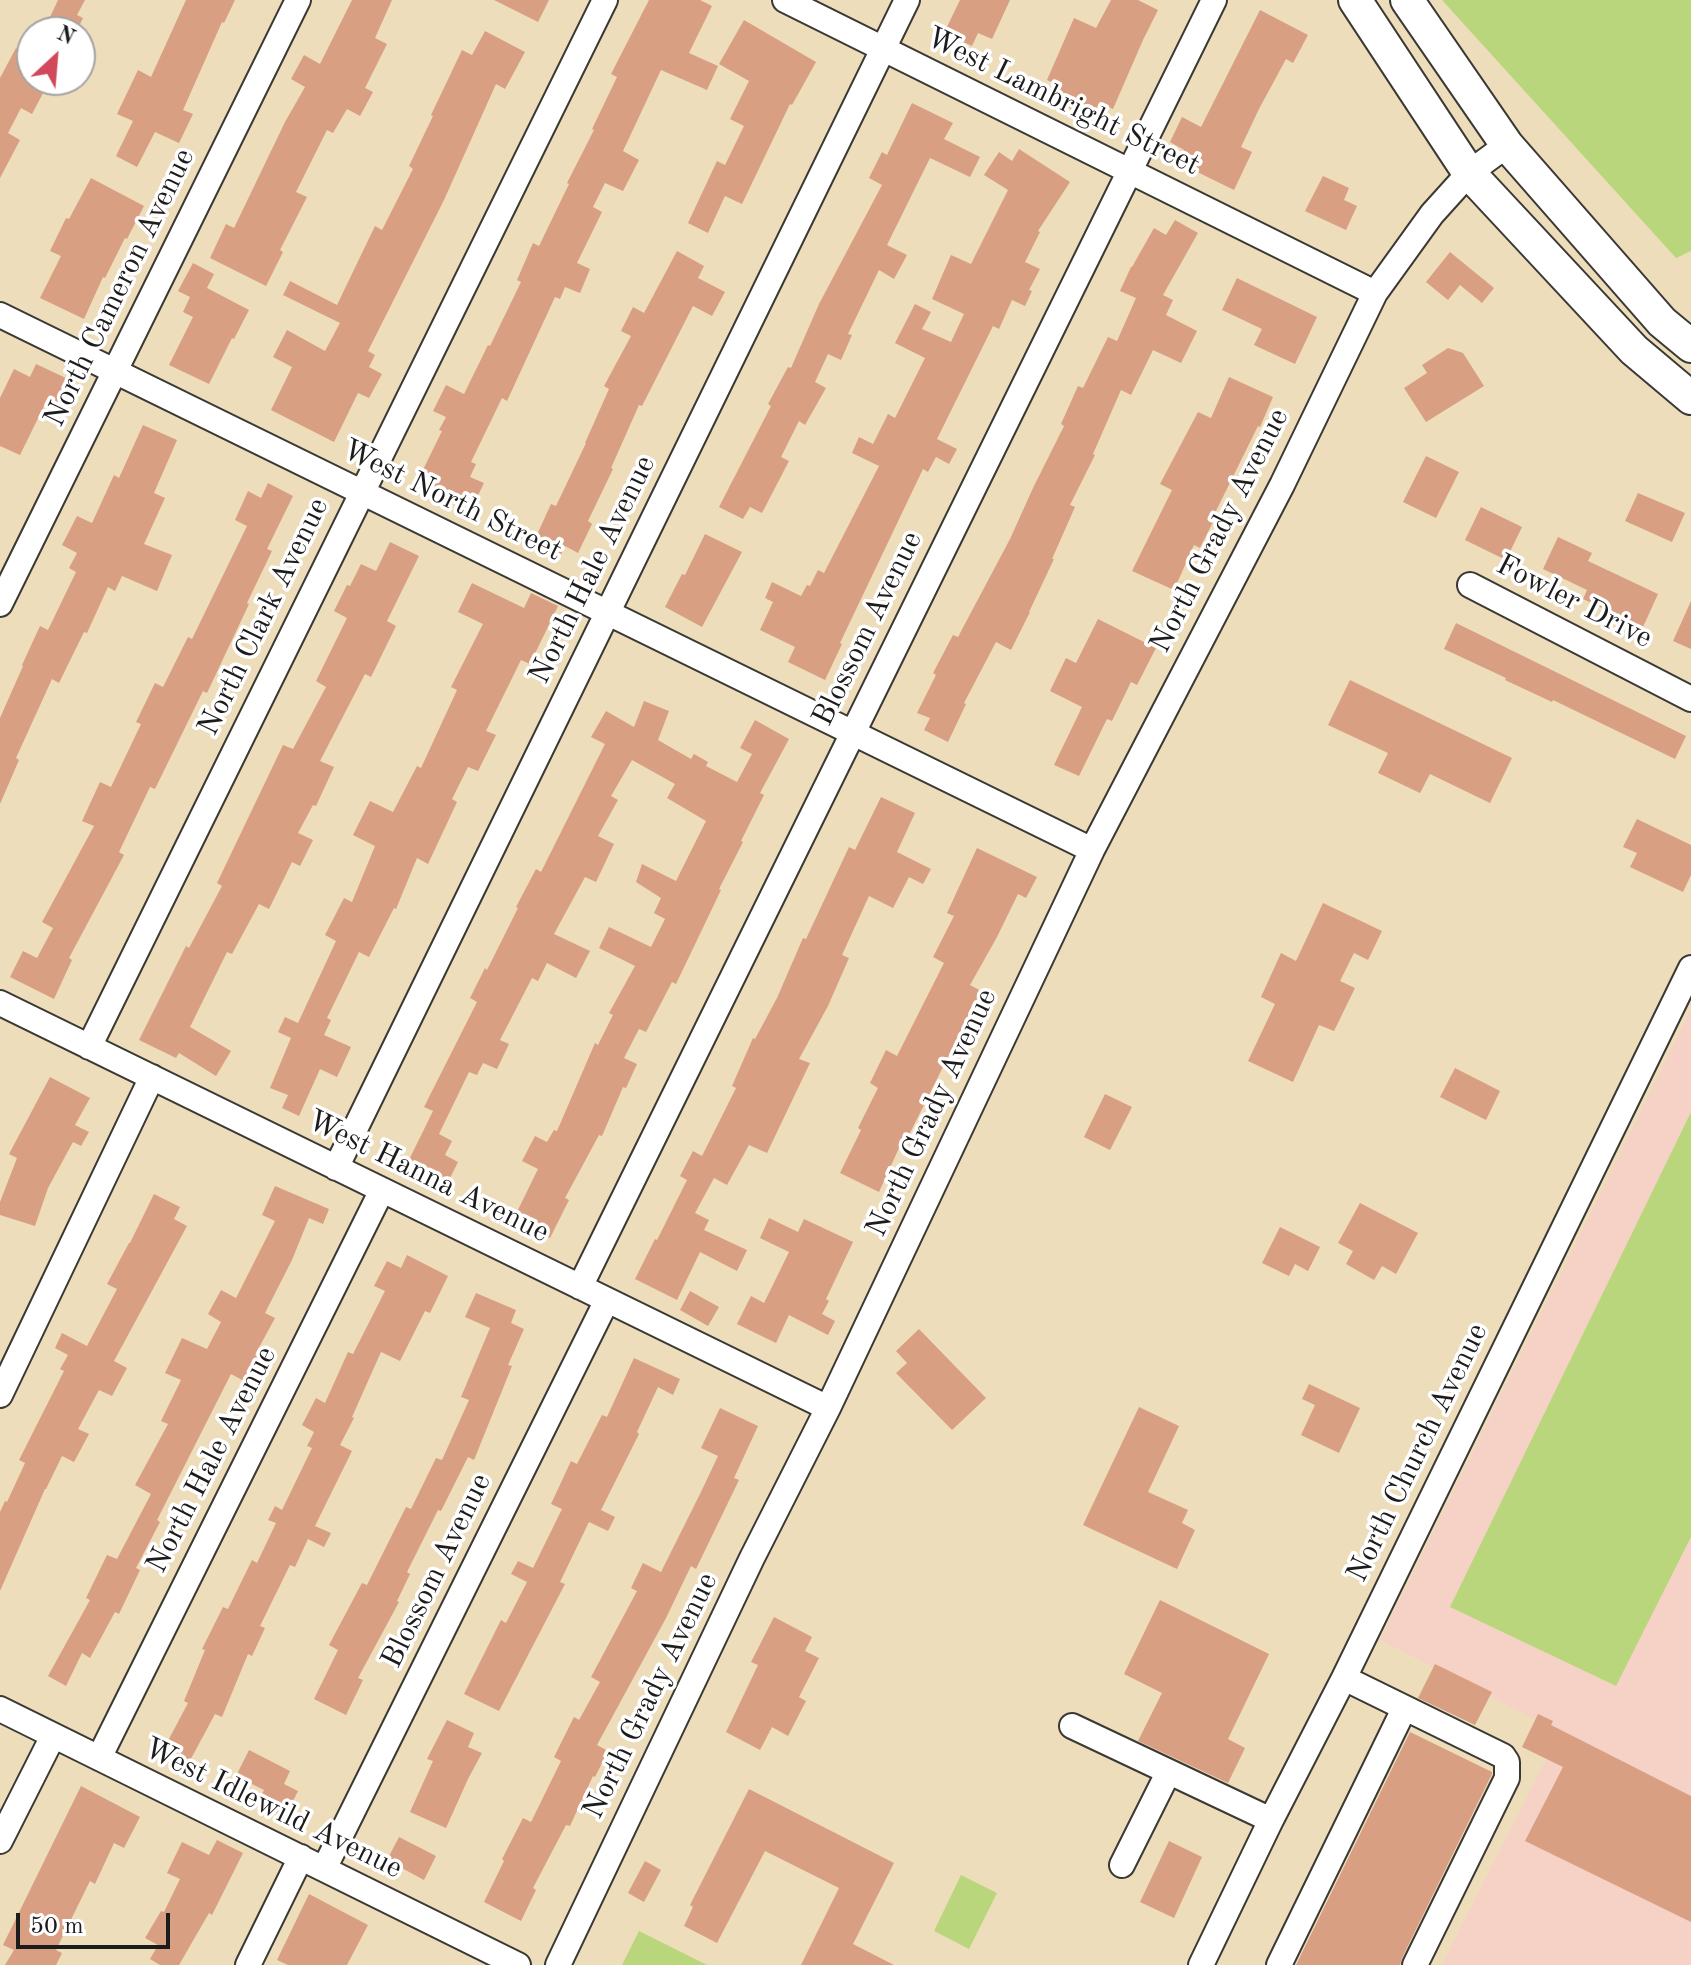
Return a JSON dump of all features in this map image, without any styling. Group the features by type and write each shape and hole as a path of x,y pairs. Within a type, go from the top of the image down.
{"main road":[{"path":"1355,0 1469,173 1634,350 1691,398"},
{"path":"1407,0 1507,145 1662,322 1691,346"}],"street":[{"name":"North Cameron Avenue","path":"0,604 298,0"},
{"name":"North Clark Avenue","path":"89,1047 605,0"},
{"name":"West Lambright Street","path":"785,0 1375,293"},
{"name":"North Hale Avenue","path":"336,1168 907,0"},
{"name":"Blossom Avenue","path":"580,1287 1214,0"},
{"name":"North Grady Avenue","path":"558,1965 752,1558 828,1408 1092,850 1282,485 1375,293 1432,214 1469,173 1507,145"},
{"name":"West North Street","path":"0,315 1092,850"},
{"name":"Fowler Drive","path":"1470,585 1691,699"},
{"name":"North Church Avenue","path":"1201,1965 1691,968"},
{"name":"West Hanna Avenue","path":"0,1003 828,1408"},
{"path":"0,1395 152,1077"},
{"name":"North Hale Avenue","path":"99,1758 382,1190"},
{"name":"Blossom Avenue","path":"324,1869 607,1300"},
{"path":"1344,1678 1503,1756 1507,1762 1507,1778 1415,1965"},
{"name":"West Idlewild Avenue","path":"0,1709 518,1965"},
{"path":"1279,1965 1404,1709"},
{"path":"1072,1726 1271,1820"},
{"path":"0,1841 53,1736"},
{"path":"1122,1865 1168,1773"},
{"path":"248,1965 301,1857"}],"shaded area":[{"path":"1691,1009 1691,1112 1450,1607 1616,1686 1691,1537 1691,1965 1442,1965 1560,1732 1380,1640"}],"green space":[{"path":"1442,0 1691,0 1691,251 1676,258"},
{"path":"1691,1112 1691,1537 1616,1686 1450,1607"},
{"path":"961,1875 997,1893 969,1949 934,1931"},
{"path":"639,1931 707,1965 622,1965"}],"building":[{"path":"58,0 85,0 79,16 50,16"},
{"path":"186,0 235,0 183,110 193,114 179,143 155,132 137,167 116,156 133,121 117,114 138,70 151,77"},
{"path":"352,0 392,0 375,38 387,44 365,88 373,92 360,116 347,109 333,133 327,130 296,192 307,197 266,286 210,258 226,224 234,228 305,87 291,79 304,55 320,64"},
{"path":"494,0 549,0 538,22"},
{"path":"649,0 700,0 712,6 689,53 718,66 707,90 661,70 623,151 639,160 623,191 605,183 593,207 602,212 577,263 590,269 580,293 565,287 560,299 555,297 507,401 502,398 471,462 476,464 470,477 484,483 472,508 417,482 446,417 433,411 446,385 464,394 490,346 521,282 517,280 533,243 539,246 594,130 617,77 611,74"},
{"path":"960,0 1010,0 992,39 978,33 972,46 944,33"},
{"path":"1111,0 1138,0 1158,10 1113,109 1099,103 1093,118 1053,101 1060,86 1047,80 1074,18 1096,28"},
{"path":"1260,10 1308,35 1293,63 1286,59 1259,109 1241,147 1252,152 1234,190 1177,162 1184,150 1170,142 1182,117 1201,127"},
{"path":"744,20 816,62 790,104 742,204 725,196 708,233 688,223 717,161 725,165 744,126 730,119 749,81 719,64"},
{"path":"485,31 525,52 505,89 496,84 444,200 368,351 375,355 369,367 382,374 369,398 358,393 334,442 271,410 292,367 273,357 287,330 325,351 340,323 283,295 290,281 337,305 375,226 382,230 413,169 409,166 462,50 472,55"},
{"path":"16,48 16,96 42,96 32,114 21,108 8,133 20,140 0,178 0,78"},
{"path":"912,103 953,123 944,139 980,157 970,177 930,158 887,245 907,255 894,279 879,270 848,334 852,335 841,360 828,354 815,382 826,388 805,425 799,421 781,457 789,461 762,513 750,507 743,519 719,507 771,406 768,404 788,367 791,368 819,304 882,185 869,178 882,152 887,155"},
{"path":"1019,149 1070,182 1038,231 1025,262 1040,269 1029,290 1032,291 1025,306 1012,300 999,329 993,326 937,439 957,449 949,464 936,457 928,472 923,469 825,680 788,662 795,647 760,630 773,602 765,598 772,582 801,596 818,570 824,573 879,466 852,453 859,437 873,444 888,414 895,418 925,358 895,343 915,304 931,312 922,329 951,342 964,314 932,299 951,255 971,264 1008,190 984,175 999,152 1012,161"},
{"path":"1323,176 1349,188 1344,200 1357,206 1346,230 1305,211"},
{"path":"91,178 144,206 103,277 84,319 40,298 61,256 50,251"},
{"path":"1175,220 1198,233 1163,295 1173,300 1166,315 1197,331 1181,363 1153,350 1131,395 1121,390 1095,455 1070,505 1075,507 1030,612 1011,650 996,642 964,703 948,742 924,730 930,718 917,713 936,675 933,673 953,635 958,637 1010,539 1064,426 1061,424 1078,386 1083,388 1108,337 1117,341 1136,298 1120,291 1131,267 1154,228 1166,235"},
{"path":"677,251 704,266 698,278 725,292 712,316 693,306 642,406 639,405 588,521 592,524 578,553 565,546 558,561 531,548 551,504 556,506 586,443 609,389 604,386 631,336 621,331 633,307 644,313"},
{"path":"1450,252 1494,288 1482,303 1460,285 1448,300 1426,282"},
{"path":"193,263 214,274 207,288 249,310 209,384 169,365 193,317 183,312 190,297 178,291"},
{"path":"1237,278 1317,317 1295,364 1254,345 1262,329 1222,310"},
{"path":"1448,348 1463,353 1484,386 1426,422 1404,388 1427,373 1422,365"},
{"path":"36,364 68,379 56,405 47,400 20,455 0,446 0,398 14,369 30,377"},
{"path":"1229,377 1273,397 1200,548 1194,545 1174,590 1132,571 1172,490 1160,484 1198,412 1211,418"},
{"path":"143,425 177,440 154,493 165,498 144,544 172,555 157,591 122,576 115,591 108,587 59,683 52,679 16,758 19,760 0,804 0,718 40,626 48,630 76,572 69,568 77,553 62,545 77,516 92,523 114,475 119,478"},
{"path":"1426,456 1459,472 1436,518 1403,502"},
{"path":"268,483 293,496 267,549 272,551 207,693 203,691 155,789 150,787 119,852 124,855 69,958 72,960 54,999 10,977 23,951 37,958 53,928 42,922 94,826 82,821 100,782 111,787 141,724 136,722 155,683 163,687 188,637 192,639 247,526 235,520 248,491 261,498"},
{"path":"1638,493 1685,513 1672,542 1625,521"},
{"path":"1481,507 1522,527 1506,560 1465,540"},
{"path":"705,534 742,552 702,627 665,607"},
{"path":"1558,537 1592,553 1588,561 1658,594 1643,627 1583,599 1587,590 1543,569"},
{"path":"390,542 419,556 387,621 396,626 371,677 365,674 320,761 334,767 316,806 313,805 298,833 313,840 300,866 292,862 269,909 259,904 232,954 227,952 190,1027 231,1051 216,1076 179,1053 176,1058 139,1040 186,946 189,948 222,886 217,883 283,745 293,749 326,687 316,681 347,618 334,611 347,585 350,586 361,564 376,571"},
{"path":"472,583 524,608 531,593 558,606 530,664 521,660 486,731 496,735 478,771 468,767 452,799 457,802 428,864 417,858 396,909 369,957 359,952 327,1018 331,1020 324,1035 351,1047 337,1077 320,1069 299,1116 282,1108 288,1095 270,1088 291,1038 278,1032 285,1017 298,1023 336,941 325,935 344,898 352,902 375,846 353,835 370,801 393,812 417,766 421,768 457,690 451,687 483,624 458,612"},
{"path":"1691,601 1691,649 1673,641"},
{"path":"1098,619 1156,648 1137,685 1131,682 1112,721 1107,719 1079,776 1054,765 1082,707 1050,691 1066,658 1076,663"},
{"path":"1456,623 1686,736 1675,759 1444,649"},
{"path":"1350,680 1512,758 1490,803 1430,774 1420,793 1378,773 1388,753 1328,725"},
{"path":"644,701 669,711 658,740 691,759 694,754 708,762 706,766 737,782 752,754 740,748 755,720 789,739 760,793 764,795 676,984 672,982 646,1032 639,1029 624,1058 637,1064 626,1088 623,1087 602,1136 599,1135 565,1198 569,1200 550,1238 513,1220 538,1169 522,1161 535,1136 547,1142 554,1130 557,1131 595,1043 598,1045 613,1015 609,1013 635,966 599,948 609,927 651,947 665,919 654,913 661,898 636,882 642,864 676,881 706,821 667,798 675,784 632,760 611,796 618,800 598,836 614,844 596,882 585,877 554,934 590,951 576,978 547,963 538,981 532,978 500,1040 509,1044 497,1069 483,1063 477,1075 469,1072 439,1134 452,1141 445,1155 458,1162 444,1190 404,1170 433,1111 424,1107 477,1002 470,998 536,869 541,872 605,744 591,737 606,711 634,727"},
{"path":"881,797 915,813 897,852 931,869 923,884 909,877 893,908 869,896 842,955 849,958 828,1006 799,1059 810,1063 767,1153 749,1145 727,1185 714,1178 695,1213 709,1220 704,1230 747,1250 737,1271 700,1252 677,1300 635,1279 687,1180 680,1176 693,1151 702,1156 736,1088 732,1086 753,1038 777,998 849,847 855,850"},
{"path":"1637,819 1691,845 1691,875 1683,892 1630,867 1637,853 1623,847"},
{"path":"977,848 1037,877 1026,898 1018,894 970,985 981,991 879,1192 840,1173 878,1088 870,1083 886,1050 897,1056 944,963 933,957 954,916 947,913"},
{"path":"1323,903 1382,931 1368,960 1354,953 1340,981 1355,988 1334,1031 1319,1025 1293,1082 1248,1061 1275,1004 1261,997 1281,953 1296,961"},
{"path":"1455,1068 1500,1091 1486,1120 1440,1097"},
{"path":"50,1077 90,1098 75,1125 89,1132 81,1146 73,1142 48,1188 35,1226 0,1215 0,1202 17,1158 9,1154"},
{"path":"1105,1094 1132,1107 1110,1150 1084,1137"},
{"path":"275,1186 329,1209 323,1224 309,1218 265,1313 275,1318 255,1355 268,1362 255,1387 231,1374 157,1520 160,1522 136,1568 140,1570 119,1614 115,1612 90,1658 82,1653 66,1686 48,1676 90,1600 86,1598 107,1555 117,1559 151,1494 135,1485 168,1424 161,1421 181,1380 165,1373 182,1338 207,1349 221,1322 208,1314 221,1290 236,1298 275,1221 262,1215"},
{"path":"154,1194 180,1207 174,1219 187,1226 114,1361 127,1368 112,1396 99,1390 78,1429 89,1434 74,1462 62,1456 0,1591 0,1512 25,1463 19,1460 64,1371 60,1369 68,1355 55,1348 62,1333 87,1346 117,1289 107,1284"},
{"path":"1360,1203 1418,1233 1396,1274 1382,1266 1374,1280 1346,1264 1353,1251 1338,1243"},
{"path":"769,1218 798,1232 804,1219 853,1242 826,1299 829,1301 822,1314 835,1321 828,1335 789,1315 776,1343 737,1324 751,1296 764,1303 789,1252 760,1238"},
{"path":"1280,1227 1320,1247 1308,1271 1295,1264 1289,1276 1262,1263"},
{"path":"407,1255 448,1276 430,1313 425,1311 400,1361 381,1352 340,1445 352,1451 315,1526 331,1533 324,1547 308,1539 295,1567 290,1565 260,1626 265,1628 252,1656 248,1654 222,1717 215,1714 186,1768 161,1754 188,1703 184,1701 205,1650 202,1649 223,1607 228,1609 252,1560 257,1563 276,1523 268,1520 275,1506 282,1510 312,1448 307,1446 314,1432 302,1425 316,1398 325,1403 348,1352 353,1354 385,1291 374,1286 387,1261 401,1268"},
{"path":"690,1291 719,1307 708,1326 680,1310"},
{"path":"476,1293 516,1310 511,1323 524,1329 474,1460 468,1457 441,1511 438,1510 407,1572 410,1574 399,1602 358,1678 363,1680 346,1715 314,1699 338,1650 329,1645 362,1583 367,1585 406,1507 411,1509 436,1458 442,1460 469,1400 461,1397 490,1328 465,1317"},
{"path":"919,1329 986,1398 952,1430 896,1373 907,1363 896,1351"},
{"path":"634,1358 680,1379 673,1395 658,1387 637,1432 639,1434 601,1510 615,1517 608,1531 589,1522 560,1582 565,1584 499,1711 464,1694 501,1620 506,1623 527,1582 511,1574 518,1561 533,1568 562,1509 551,1504 571,1461 577,1464 602,1415 607,1417"},
{"path":"1309,1384 1360,1408 1339,1453 1301,1435 1315,1405 1302,1399"},
{"path":"1139,1407 1179,1426 1148,1492 1188,1510 1182,1523 1195,1530 1177,1569 1083,1525"},
{"path":"720,1408 758,1426 734,1478 739,1480 696,1569 691,1566 597,1745 608,1751 570,1826 566,1825 533,1888 536,1890 521,1921 484,1902 523,1818 531,1822 561,1761 554,1757 574,1717 579,1720 600,1682 591,1677 637,1591 631,1588 643,1563 661,1572 700,1494 718,1456 701,1448"},
{"path":"1160,1600 1269,1654 1228,1739 1245,1748 1228,1783 1138,1741 1162,1693 1124,1674"},
{"path":"774,1617 812,1637 805,1651 819,1658 799,1697 806,1701 788,1736 772,1727 760,1750 726,1732 758,1665 751,1662"},
{"path":"1435,1664 1492,1692 1475,1725 1418,1698"},
{"path":"1538,1714 1553,1721 1551,1725 1691,1796 1691,1922 1525,1841 1563,1767 1522,1747"},
{"path":"447,1720 474,1733 468,1747 482,1753 446,1828 410,1812 433,1761 427,1759"},
{"path":"1410,1732 1492,1774 1400,1965 1296,1965"},
{"path":"249,1750 290,1771 284,1784 298,1791 285,1817 257,1803 264,1790 236,1776"},
{"path":"81,1786 140,1817 124,1848 114,1843 95,1884 90,1881 56,1950 62,1953 56,1965 5,1965 14,1950 3,1945"},
{"path":"749,1789 894,1863 853,1944 894,1965 801,1965 839,1888 765,1851 717,1943 684,1926 693,1907 690,1905"},
{"path":"399,1837 436,1856 424,1880 387,1860"},
{"path":"217,1840 243,1853 212,1915 209,1913 179,1965 160,1965 150,1959 158,1945 145,1938 161,1911 164,1912 180,1879 167,1873 182,1842 209,1855"},
{"path":"1169,1841 1202,1857 1174,1918 1140,1902"},
{"path":"645,1861 661,1870 644,1902 628,1893"},
{"path":"309,1894 368,1925 347,1965 288,1965 277,1960"}]}
